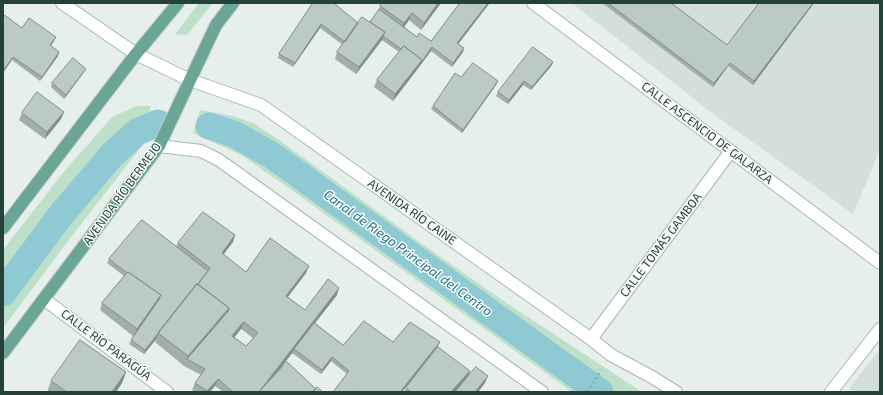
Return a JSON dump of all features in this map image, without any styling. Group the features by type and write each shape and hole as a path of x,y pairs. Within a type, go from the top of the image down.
{"main road":[{"path":"3,228 136,54 178,3"},
{"name":"AVENIDA RÍO BERMEJO","path":"3,353 160,146 216,25 233,3"}],"street":[{"name":"AVENIDA RÍO CAINE","path":"62,3 136,54 190,80 261,105 591,339 611,355 676,392"},
{"name":"CALLE ASCENCIO DE GALARZA","path":"533,3 880,263"},
{"path":"160,146 201,152 220,160 542,392"},
{"name":"CALLE TOMÁS GAMBOA","path":"591,339 731,151"},
{"name":"CALLE RÍO PARAGÚA","path":"44,298 167,392"},
{"path":"830,392 880,329"}],"path":[{"path":"589,391 596,378"}],"shaded area":[{"path":"572,3 880,3 880,150 853,214 712,113"},
{"path":"880,349 880,392 854,392 849,388"}],"green space":[{"path":"199,3 213,3 187,35 175,34"},
{"path":"137,106 151,106 138,151 3,328 3,250 62,174 112,117"},
{"path":"200,110 233,116 253,123 508,304 642,392 572,392 241,155 193,133"}],"building":[{"path":"313,3 336,3 335,4 358,23 345,42 321,24 295,63 279,54"},
{"path":"382,3 438,3 424,23 412,13 404,23 380,6"},
{"path":"460,3 488,3 457,43 464,48 453,63 432,47 421,63 422,60 404,46 401,49 383,36 385,32 370,22 379,9 417,37 419,33 431,41"},
{"path":"608,3 671,3 727,45 759,3 813,3 754,81 730,63 714,83"},
{"path":"3,14 22,28 29,18 56,37 50,45 59,52 42,77 13,57 3,71"},
{"path":"362,17 385,32 359,67 337,52"},
{"path":"404,46 422,60 395,94 377,80"},
{"path":"533,47 553,62 532,87 524,81 509,100 498,92"},
{"path":"73,58 86,69 66,95 52,83"},
{"path":"473,63 498,81 463,130 433,106 455,73 461,77"},
{"path":"37,92 64,112 47,132 22,113"},
{"path":"203,212 235,235 222,253 246,272 270,238 309,266 286,296 305,310 328,279 339,288 259,392 233,392 218,379 207,391 195,383 205,369 187,359 229,310 229,308 198,284 210,268 178,243","holes":["244,322 258,333 246,346 232,336"]},
{"path":"142,220 208,271 145,350 131,340 161,295 128,272 127,273 109,259"},
{"path":"128,272 161,295 137,329 102,303"},
{"path":"197,284 229,308 188,356 158,333"},
{"path":"364,321 393,342 410,322 440,342 400,392 333,392 349,371 332,357 322,370 294,349 314,323 343,345"},
{"path":"80,340 126,372 112,392 67,392 51,381"},
{"path":"438,347 470,371 451,392 411,392 406,388"},
{"path":"287,362 316,389 313,392 259,392"},
{"path":"476,367 488,376 475,392 455,392"},
{"path":"317,387 323,392 313,392"}],"waterway":[{"name":"Canal de Riego Principal del Centro","path":"3,293 60,216 111,156 137,132 158,123"},
{"name":"Canal de Riego Principal del Centro","path":"209,126 234,134 273,156 600,392"}]}
